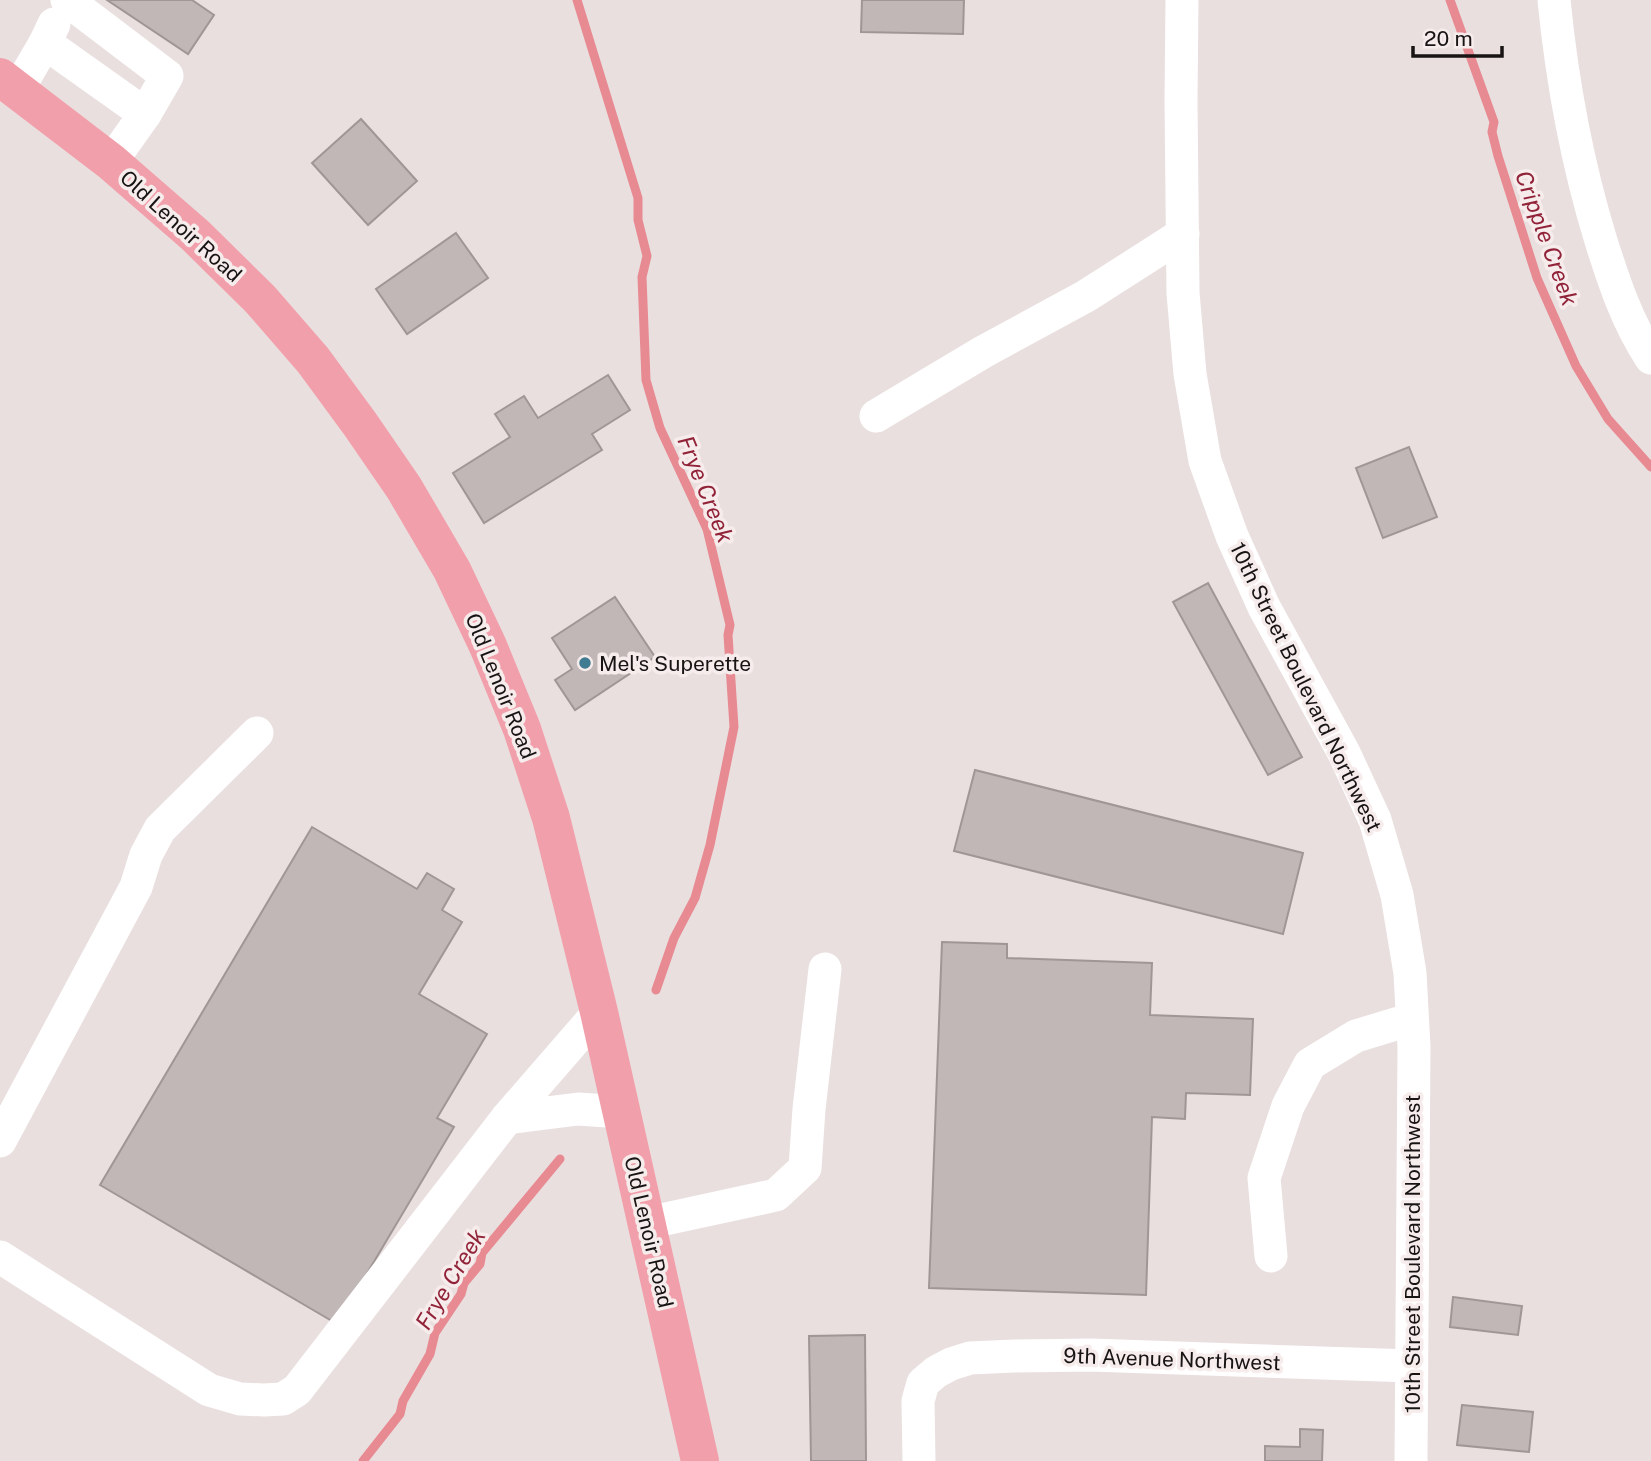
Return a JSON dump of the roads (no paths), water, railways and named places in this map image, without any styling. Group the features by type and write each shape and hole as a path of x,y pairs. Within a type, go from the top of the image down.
{"main road":[{"name":"Old Lenoir Road","path":"8,84 111,162 195,235 260,299 313,360 404,488 452,570 488,646 522,729 551,818 622,1112 700,1461"}],"street":[{"path":"8,84 45,43 66,0 167,76 145,114 111,162"},
{"name":"10th Street Boulevard Northwest","path":"1182,0 1183,293 1190,374 1205,461 1232,536 1265,607 1344,753 1375,820 1397,894 1410,973 1413,1061 1411,1461"},
{"path":"1554,0 1570,116 1588,198 1616,288 1639,341 1651,358"},
{"path":"45,43 145,114"},
{"path":"876,415 1086,296 1183,234"},
{"path":"0,1141 136,887 146,855 160,829 257,733"},
{"path":"646,1223 776,1195 805,1168 825,969"},
{"path":"0,1257 209,1390 240,1399 283,1399 297,1390 507,1118 599,1013"},
{"path":"1270,1256 1264,1178 1288,1107 1310,1064 1356,1036 1412,1019"},
{"path":"507,1118 578,1109 622,1112"},
{"name":"9th Avenue Northwest","path":"919,1461 918,1401 923,1383 951,1364 970,1358 1091,1355 1411,1366"}],"waterway":[{"name":"Frye Creek","path":"577,0 638,198 638,220 647,256 642,277 646,380 660,428 707,529 730,625 728,635 734,727 710,845 695,898 674,938 656,990"},
{"name":"Cripple Creek","path":"1450,0 1494,122 1492,132 1498,156 1537,278 1576,366 1608,419 1651,467"},
{"name":"Frye Creek","path":"363,1461 400,1414 403,1401 430,1354 435,1333 461,1294 464,1283 480,1264 482,1253 560,1159"}],"place":[{"name":"Mel's Superette","path":"585,663"}]}
